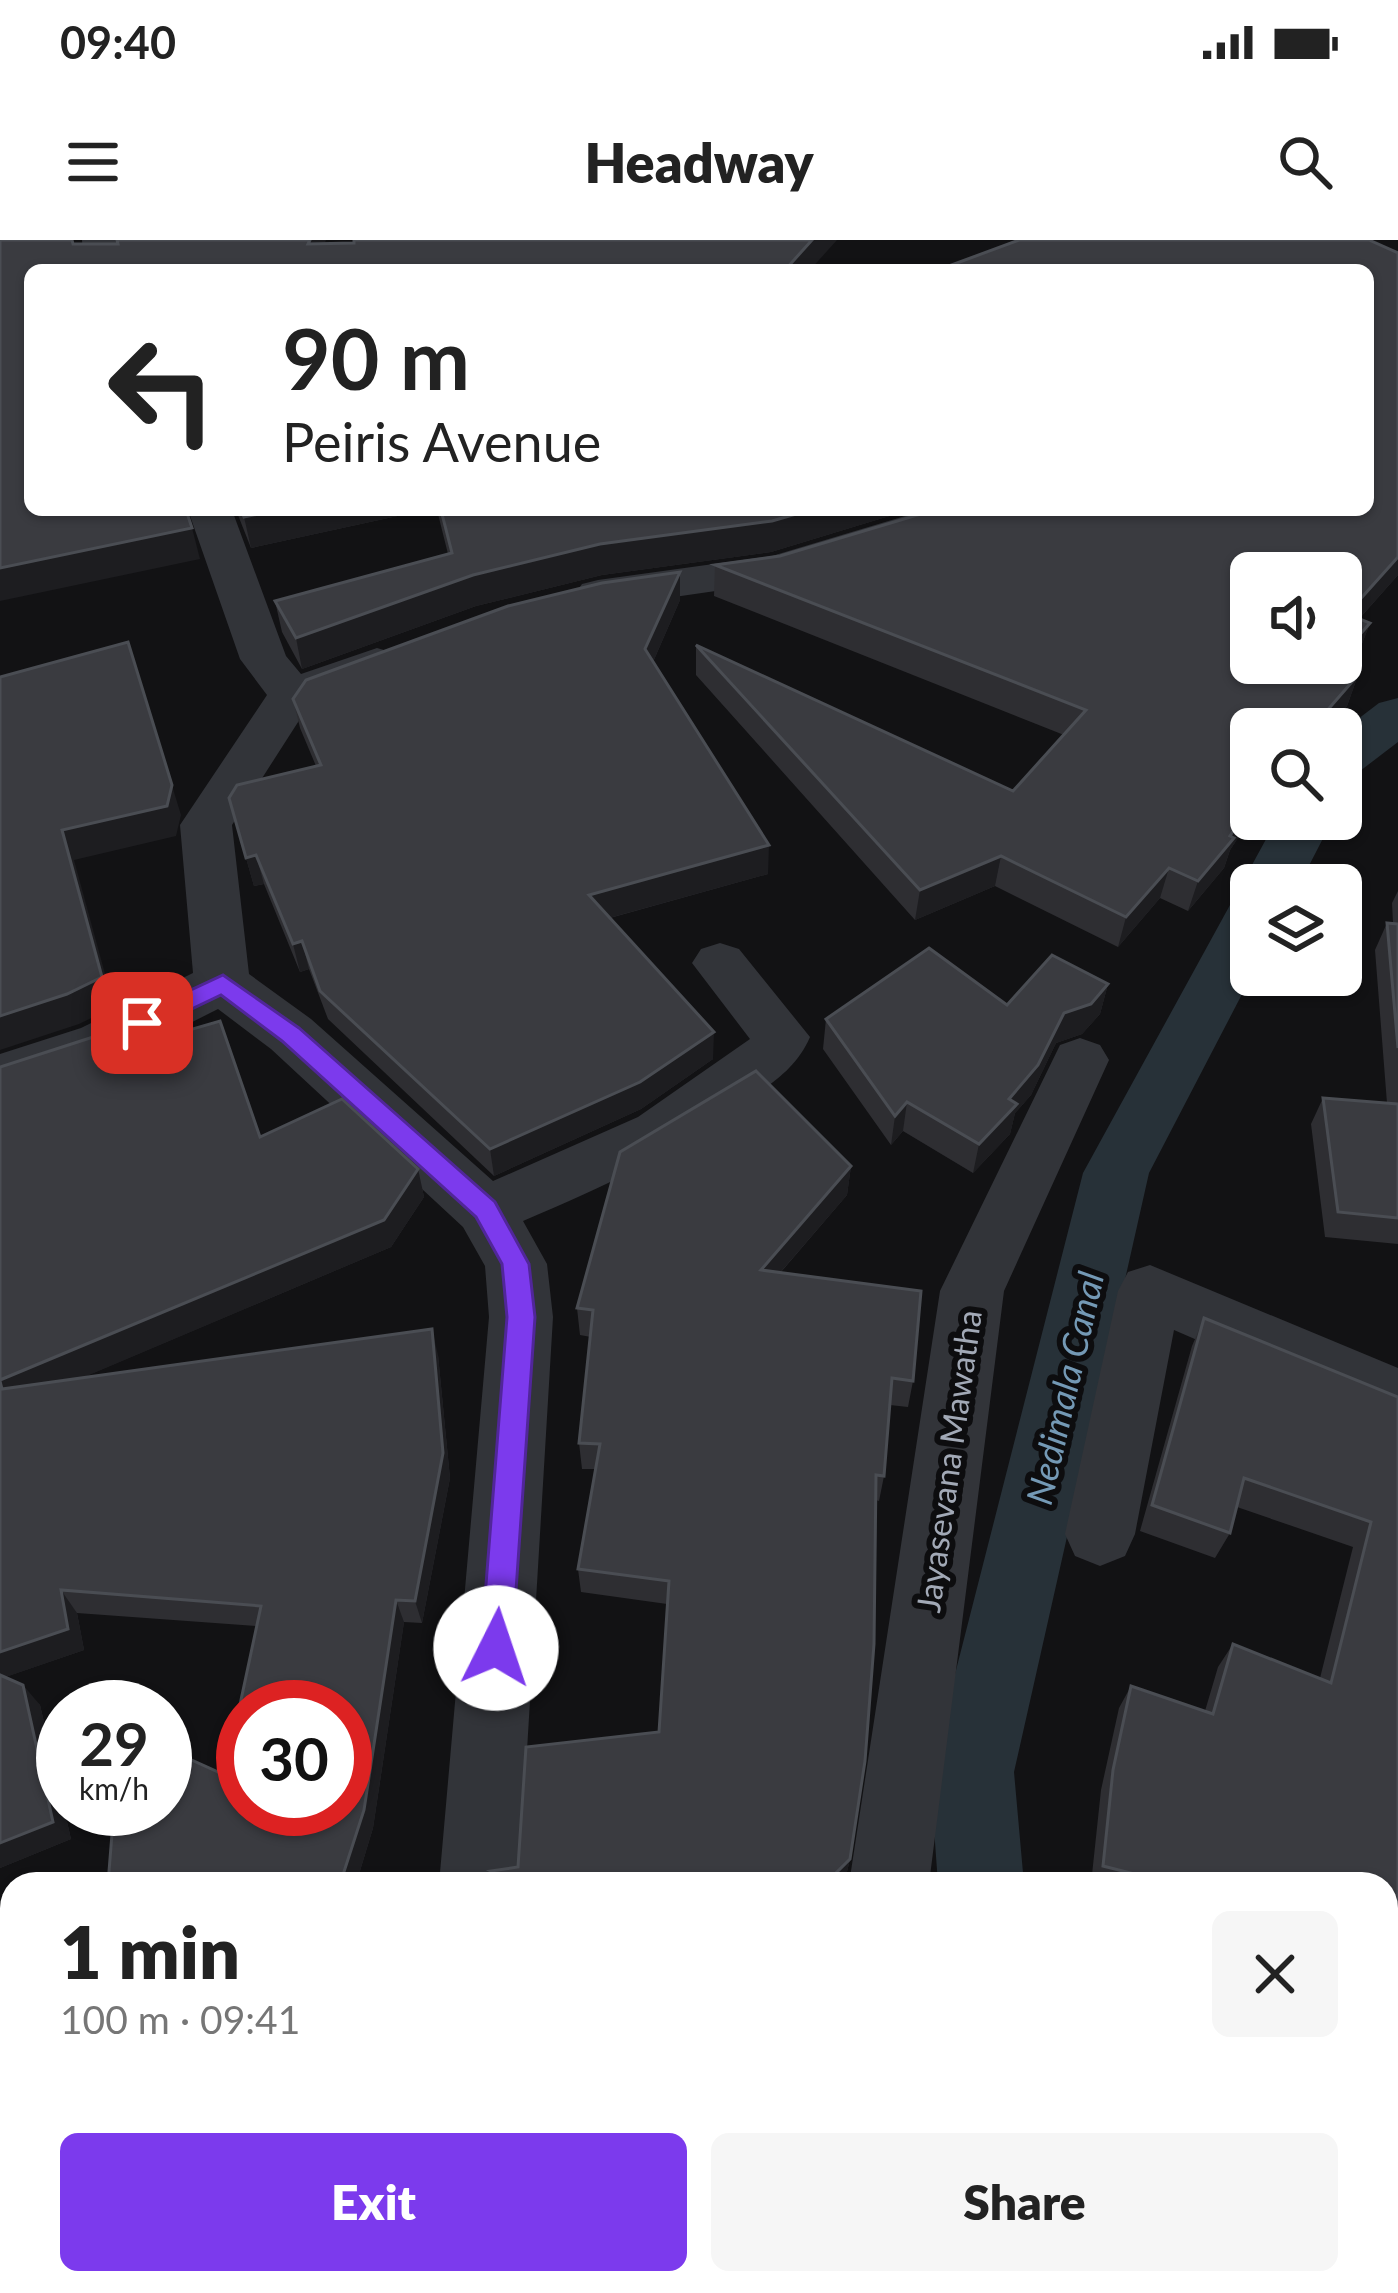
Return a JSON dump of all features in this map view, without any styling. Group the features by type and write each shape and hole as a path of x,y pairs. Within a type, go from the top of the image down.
{"street":[{"path":"213,516 264,659 292,694"},
{"path":"560,604 603,593 777,569 946,516"},
{"path":"427,645 292,694 206,825 223,983 291,1034 485,1210 516,1264 521,1317 480,1872"},
{"path":"485,1210 613,1158 658,1133 775,1051 781,1037 720,963"},
{"path":"0,1076 101,1043 223,983"},
{"name":"Jayasevana Mawatha","path":"891,1872 972,1292 1080,1060"},
{"path":"1100,1534 1150,1291 1398,1397"}],"building":[{"path":"0,240 118,244 117,240 310,240 308,244 354,240 812,240 790,264 24,264 24,516 188,516 192,528 0,568"},
{"path":"1019,240 1369,240 1398,253 1398,557 1362,597 1362,552 1230,552 1230,684 1350,684 1329,708 1230,708 1232,840 1198,881 1169,868 1126,917 1001,856 920,890 696,645 1013,791 1086,710 715,565 780,556 914,516 1374,516 1374,264 954,264"},
{"path":"443,516 789,516 600,544 473,575 296,638 275,601 452,553"},
{"path":"680,572 645,649 769,845 589,895 714,1032 640,1082 490,1149 320,991 302,941 293,944 256,855 246,858 229,798 237,785 321,765 293,699 306,680 508,606 602,583"},
{"path":"128,642 172,785 167,806 62,830 102,977 0,1016 0,677"},
{"path":"1387,923 1398,924 1398,1048"},
{"path":"929,948 1007,1005 1052,955 1108,984 1091,1004 1064,1013 1038,1065 1009,1099 1017,1104 979,1144 907,1102 895,1116 826,1019"},
{"path":"220,1021 260,1137 342,1099 418,1169 384,1220 0,1380 0,1067 118,1029 124,1049"},
{"path":"756,1071 851,1166 761,1270 921,1291 913,1381 892,1378 884,1476 876,1475 874,1644 865,1761 850,1859 837,1872 491,1871 518,1867 526,1747 659,1732 669,1581 578,1569 600,1444 579,1443 593,1310 577,1308 620,1152"},
{"path":"1323,1098 1398,1104 1398,1218 1338,1212"},
{"path":"1204,1318 1398,1397 1398,1872 1127,1872 1103,1866 1113,1770 1131,1686 1213,1714 1233,1644 1331,1683 1371,1522 1244,1478 1230,1533 1152,1505"},
{"path":"432,1329 443,1453 415,1601 396,1600 372,1758 372,1680 245,1680 261,1606 61,1590 68,1629 0,1652 0,1381 2,1389"},
{"path":"0,1675 23,1685 36,1744 36,1829 0,1843"},
{"path":"192,1760 216,1771 216,1836 356,1836 344,1872 109,1872 112,1836 192,1836"}],"waterway":[{"name":"Nedimala Canal","path":"1362,743 1398,715"},
{"name":"Nedimala Canal","path":"1281,864 1294,840"},
{"name":"Nedimala Canal","path":"980,1872 972,1772 1116,1173 1230,959"}],"route":[{"path":"142,1023 223,983 291,1034 485,1210 516,1264 521,1317 496,1648"}]}
